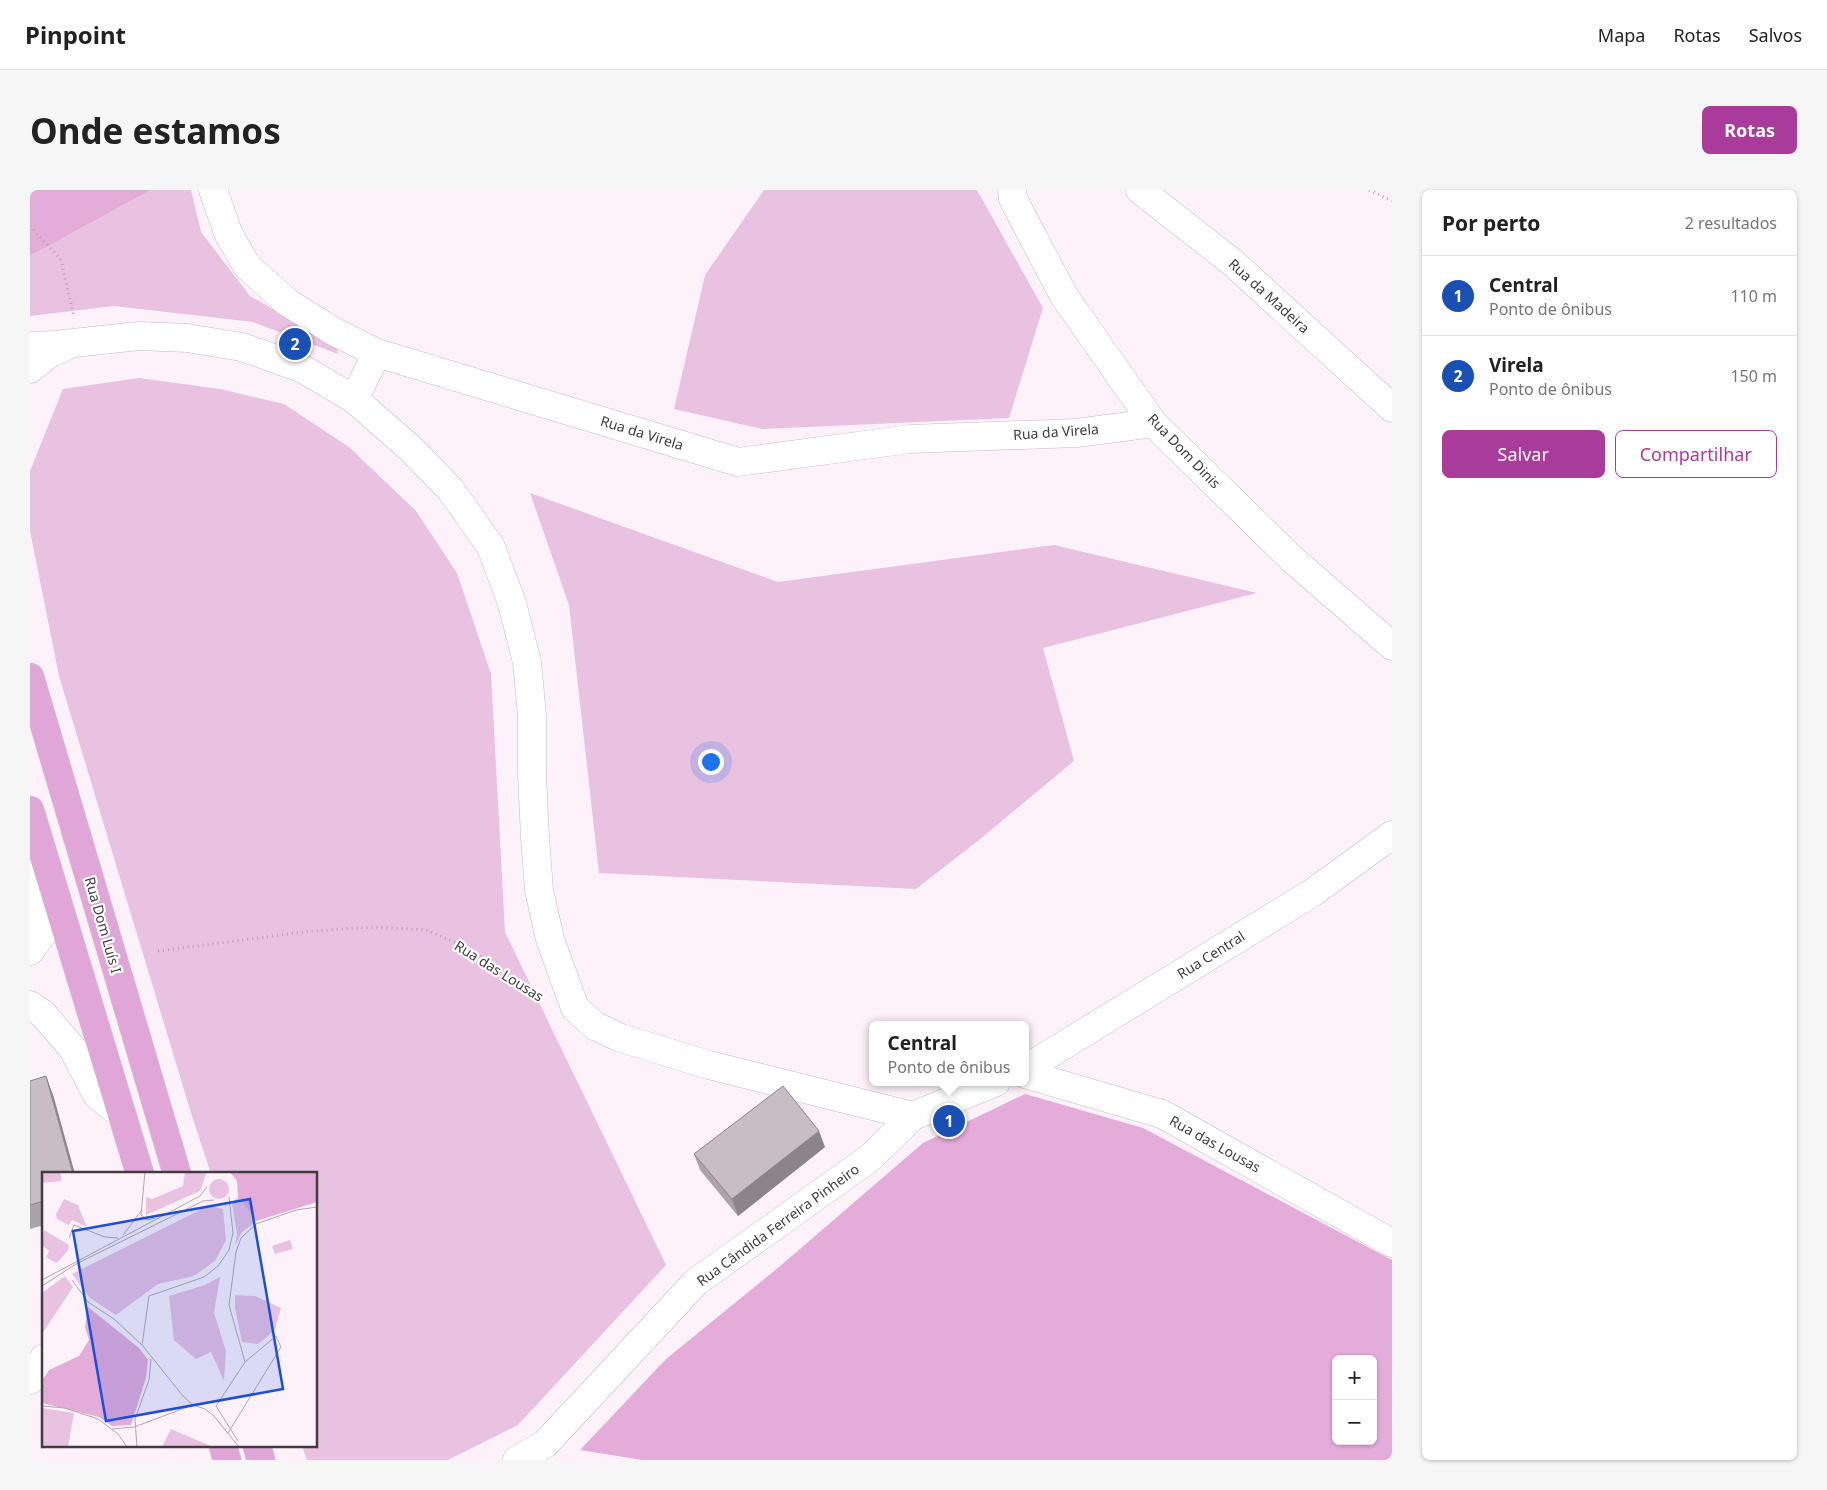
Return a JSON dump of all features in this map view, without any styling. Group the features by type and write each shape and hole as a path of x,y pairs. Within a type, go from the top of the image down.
{"main road":[{"name":"Rua Dom Luís I","path":"30,677 176,1172"},
{"path":"30,810 122,1115 135,1167"}],"street":[{"name":"Rua da Virela","path":"213,190 229,235 247,266 287,302 333,331 377,353 738,462 910,438 1076,433 1153,422"},
{"name":"Rua Dom Dinis","path":"1012,190 1013,199 1064,296 1153,422 1292,559 1392,646"},
{"name":"Rua da Madeira","path":"1142,191 1232,262 1392,408"},
{"path":"30,369 50,354 74,331"},
{"path":"30,346 55,345 74,331 187,338 242,347 300,368 354,399 410,448 451,490 491,547 512,603 527,662 532,715 532,774 539,890 550,939 575,1008 596,1026 621,1038 709,1065 913,1116 986,1086"},
{"path":"354,399 377,353"},
{"name":"Rua Central","path":"1029,1067 1312,893 1392,835"},
{"path":"30,951 43,933 41,848"},
{"path":"30,1005 43,1014 73,1049 97,1095 122,1115"},
{"name":"Rua das Lousas","path":"1029,1075 1162,1114 1392,1243"},
{"name":"Rua Cândida Ferreira Pinheiro","path":"517,1460 545,1444 696,1282 776,1227 870,1158 913,1116"},
{"path":"30,1380 42,1361"}],"path":[{"path":"1369,190 1392,201"},
{"path":"30,226 61,260 74,331"},
{"name":"Rua das Lousas","path":"158,951 312,932 375,927 426,930 468,948 539,999 575,1008"}],"shaded area":[{"path":"30,190 151,190 30,256"},
{"path":"151,190 191,190 201,232 250,296 336,345 338,354 253,322 114,306 30,316 30,256"},
{"path":"764,190 977,190 1043,308 1009,418 762,429 674,409 705,275"},
{"path":"139,378 220,389 284,404 349,447 416,511 457,573 491,674 505,932 666,1265 518,1425 448,1460 307,1460 303,1448 318,1448 318,1172 210,1172 191,1113 59,676 30,531 30,471 63,389"},
{"path":"530,493 778,582 1054,545 1257,593 1043,648 1074,761 979,840 916,889 599,873 569,605"},
{"path":"1025,1094 1143,1128 1392,1260 1392,1460 642,1460 580,1450 666,1359 779,1267 923,1143"}],"building":[{"path":"46,1076 72,1172 42,1172 42,1202 30,1205 30,1081"},
{"path":"783,1086 819,1131 732,1199 694,1154"}],"place":[{"name":"Virela","path":"295,344"},
{"name":"Central","path":"949,1121"}]}
